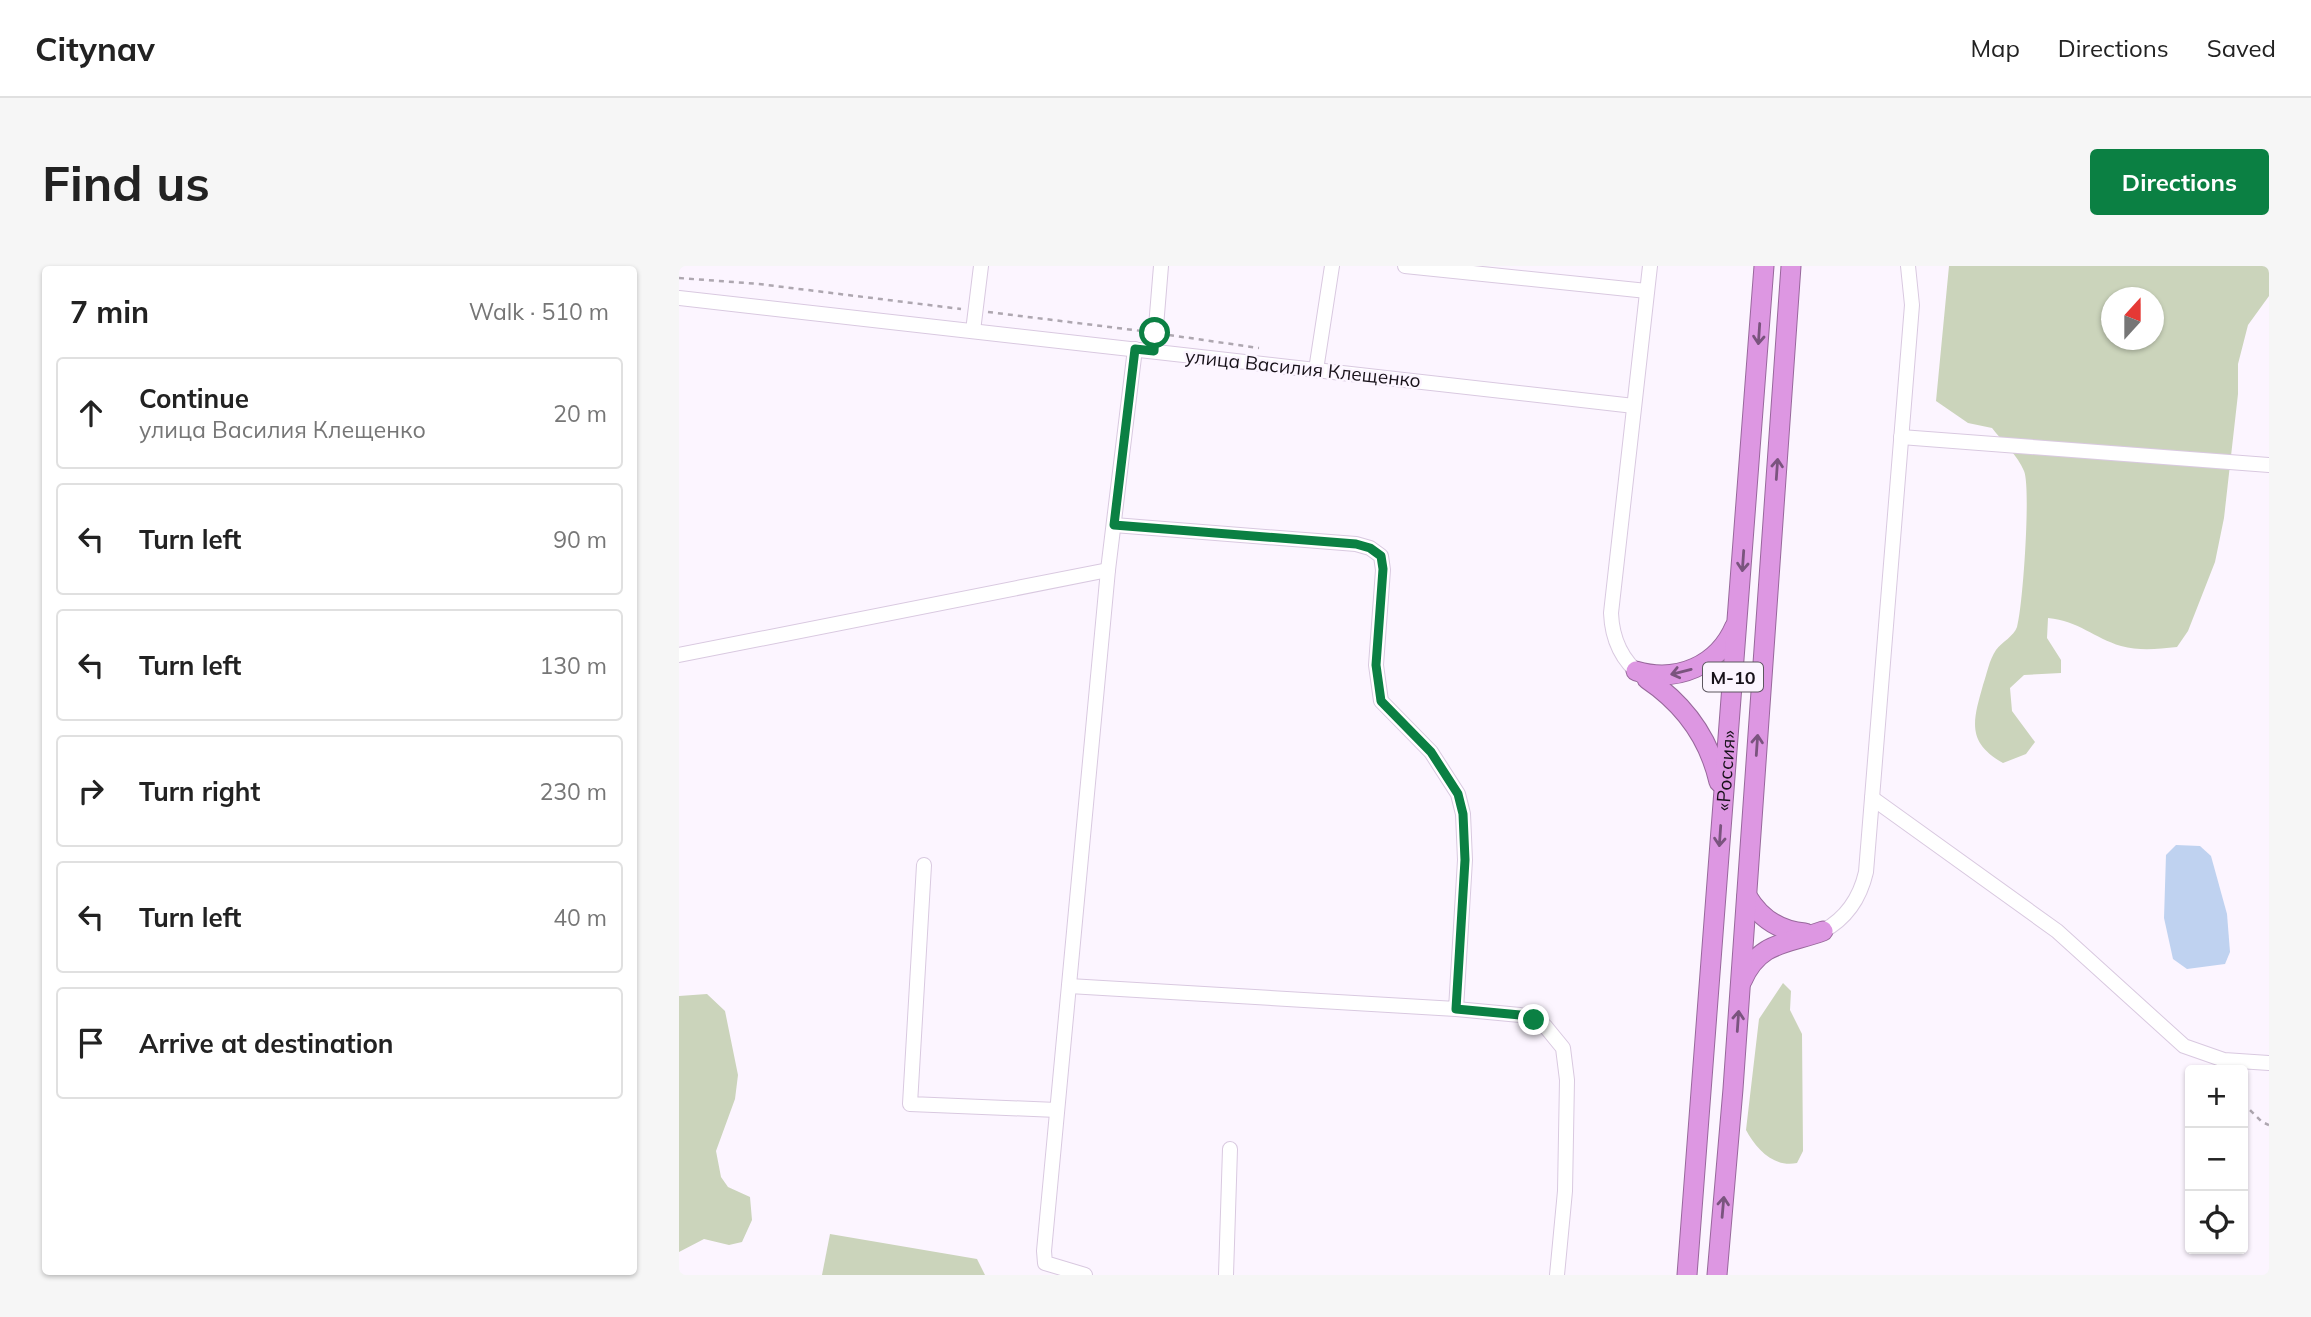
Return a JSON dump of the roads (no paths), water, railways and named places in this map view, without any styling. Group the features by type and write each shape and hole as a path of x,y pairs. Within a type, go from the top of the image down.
{"highway":[{"name":"«Россия»","path":"1687,1275 1764,266"},
{"name":"«Россия»","path":"1717,1275 1741,983 1791,266"},
{"path":"1642,675 1668,676 1699,667 1719,652 1728,639 1739,608"},
{"path":"1642,675 1677,703 1700,733 1715,768 1722,805"},
{"path":"1747,896 1760,914 1779,927 1801,933 1823,931"},
{"path":"1741,983 1748,968 1766,950 1781,942 1823,931"}],"street":[{"path":"973,331 981,266"},
{"path":"1154,351 1161,266"},
{"path":"1316,370 1332,266"},
{"path":"1405,266 1647,291"},
{"path":"1642,675 1616,645 1611,613 1650,266"},
{"path":"1823,931 1849,910 1862,888 1866,872 1912,305 1908,266"},
{"name":"улица Василия Клещенко","path":"679,298 1635,406"},
{"path":"1085,1275 1045,1263 1044,1251 1108,570 1135,349"},
{"path":"1901,437 2269,465"},
{"path":"1114,525 1356,544 1370,548 1381,556 1383,569 1376,665 1381,701 1431,752 1458,794 1463,814 1465,860 1456,1009"},
{"path":"679,656 1108,570"},
{"path":"1872,798 2057,931 2184,1046 2224,1060 2269,1063"},
{"path":"924,865 910,1104 1057,1110"},
{"path":"1069,985 1456,1009 1520,1015 1545,1026 1563,1048 1567,1080 1565,1191 1557,1275"},
{"path":"1226,1275 1230,1150"}],"water":[{"path":"2176,845 2200,846 2211,856 2227,914 2230,952 2225,964 2187,969 2173,959 2164,918 2166,855"}]}
